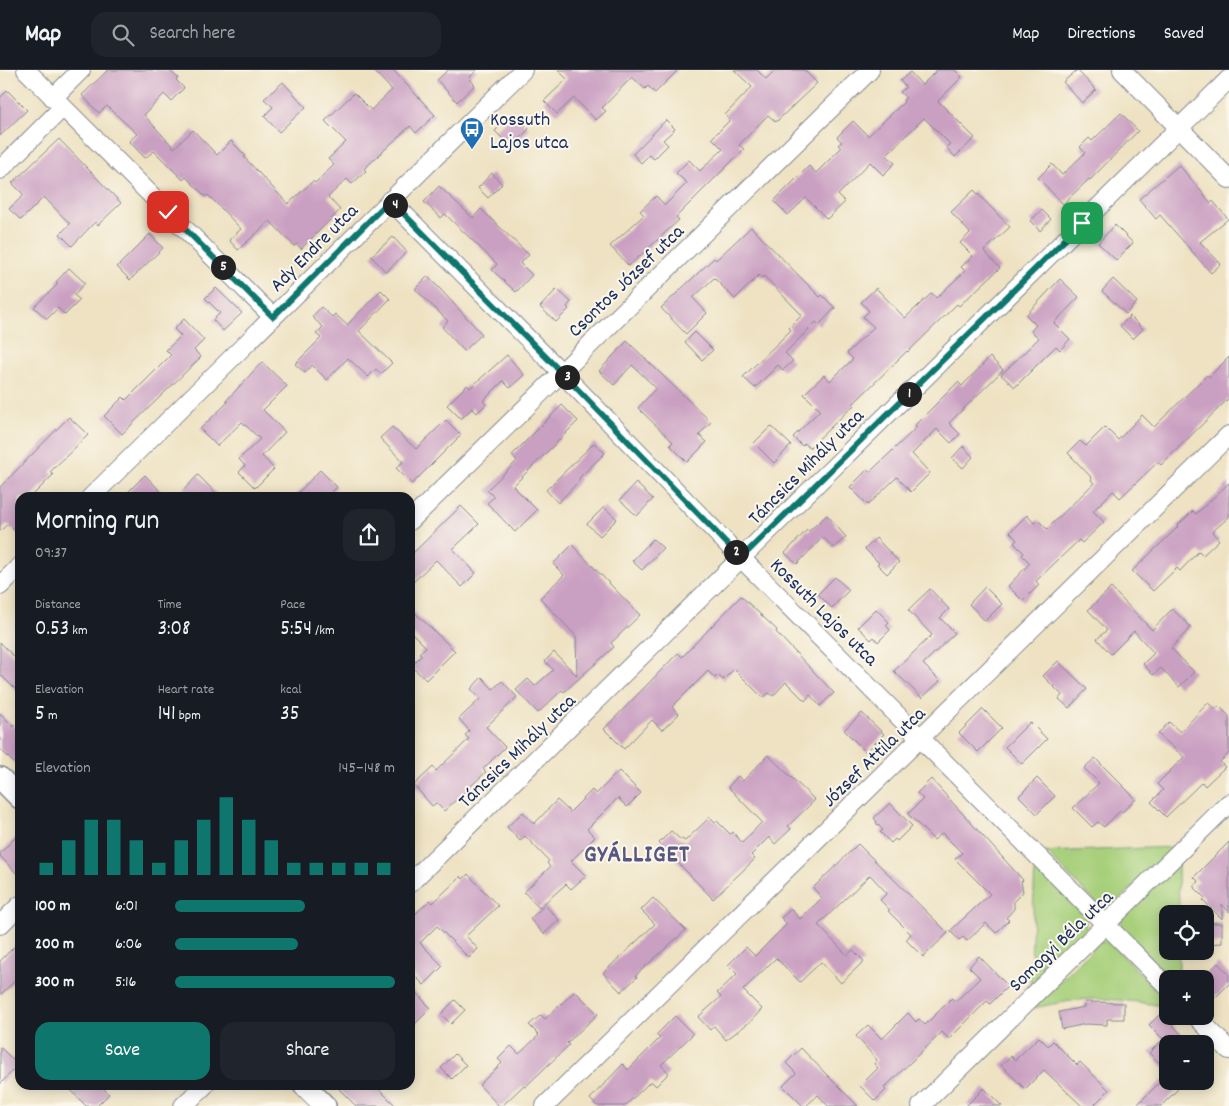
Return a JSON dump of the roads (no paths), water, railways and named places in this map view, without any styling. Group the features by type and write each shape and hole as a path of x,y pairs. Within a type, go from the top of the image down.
{"street":[{"path":"26,70 273,317"},
{"path":"0,170 58,103 81,70"},
{"name":"Ady Endre utca","path":"96,492 523,70"},
{"name":"Csontos József utca","path":"415,516 870,70"},
{"path":"1122,70 1229,179"},
{"name":"Táncsics Mihály utca","path":"415,878 1229,79"},
{"name":"Kossuth Lajos utca","path":"390,200 561,372 741,558 1159,978"},
{"name":"József Attila utca","path":"545,1106 1229,435"},
{"path":"0,586 15,571"},
{"path":"0,778 15,793"},
{"name":"Somogyi Béla utca","path":"921,1106 1229,803"},
{"path":"0,925 15,910"},
{"path":"1205,1025 1229,1050"},
{"path":"184,1106 200,1090"},
{"path":"309,1090 325,1106"}],"place":[{"name":"Kossuth Lajos utca","path":"472,150"}],"district":[{"name":"GYÁLLIGET","path":"637,852"}]}
